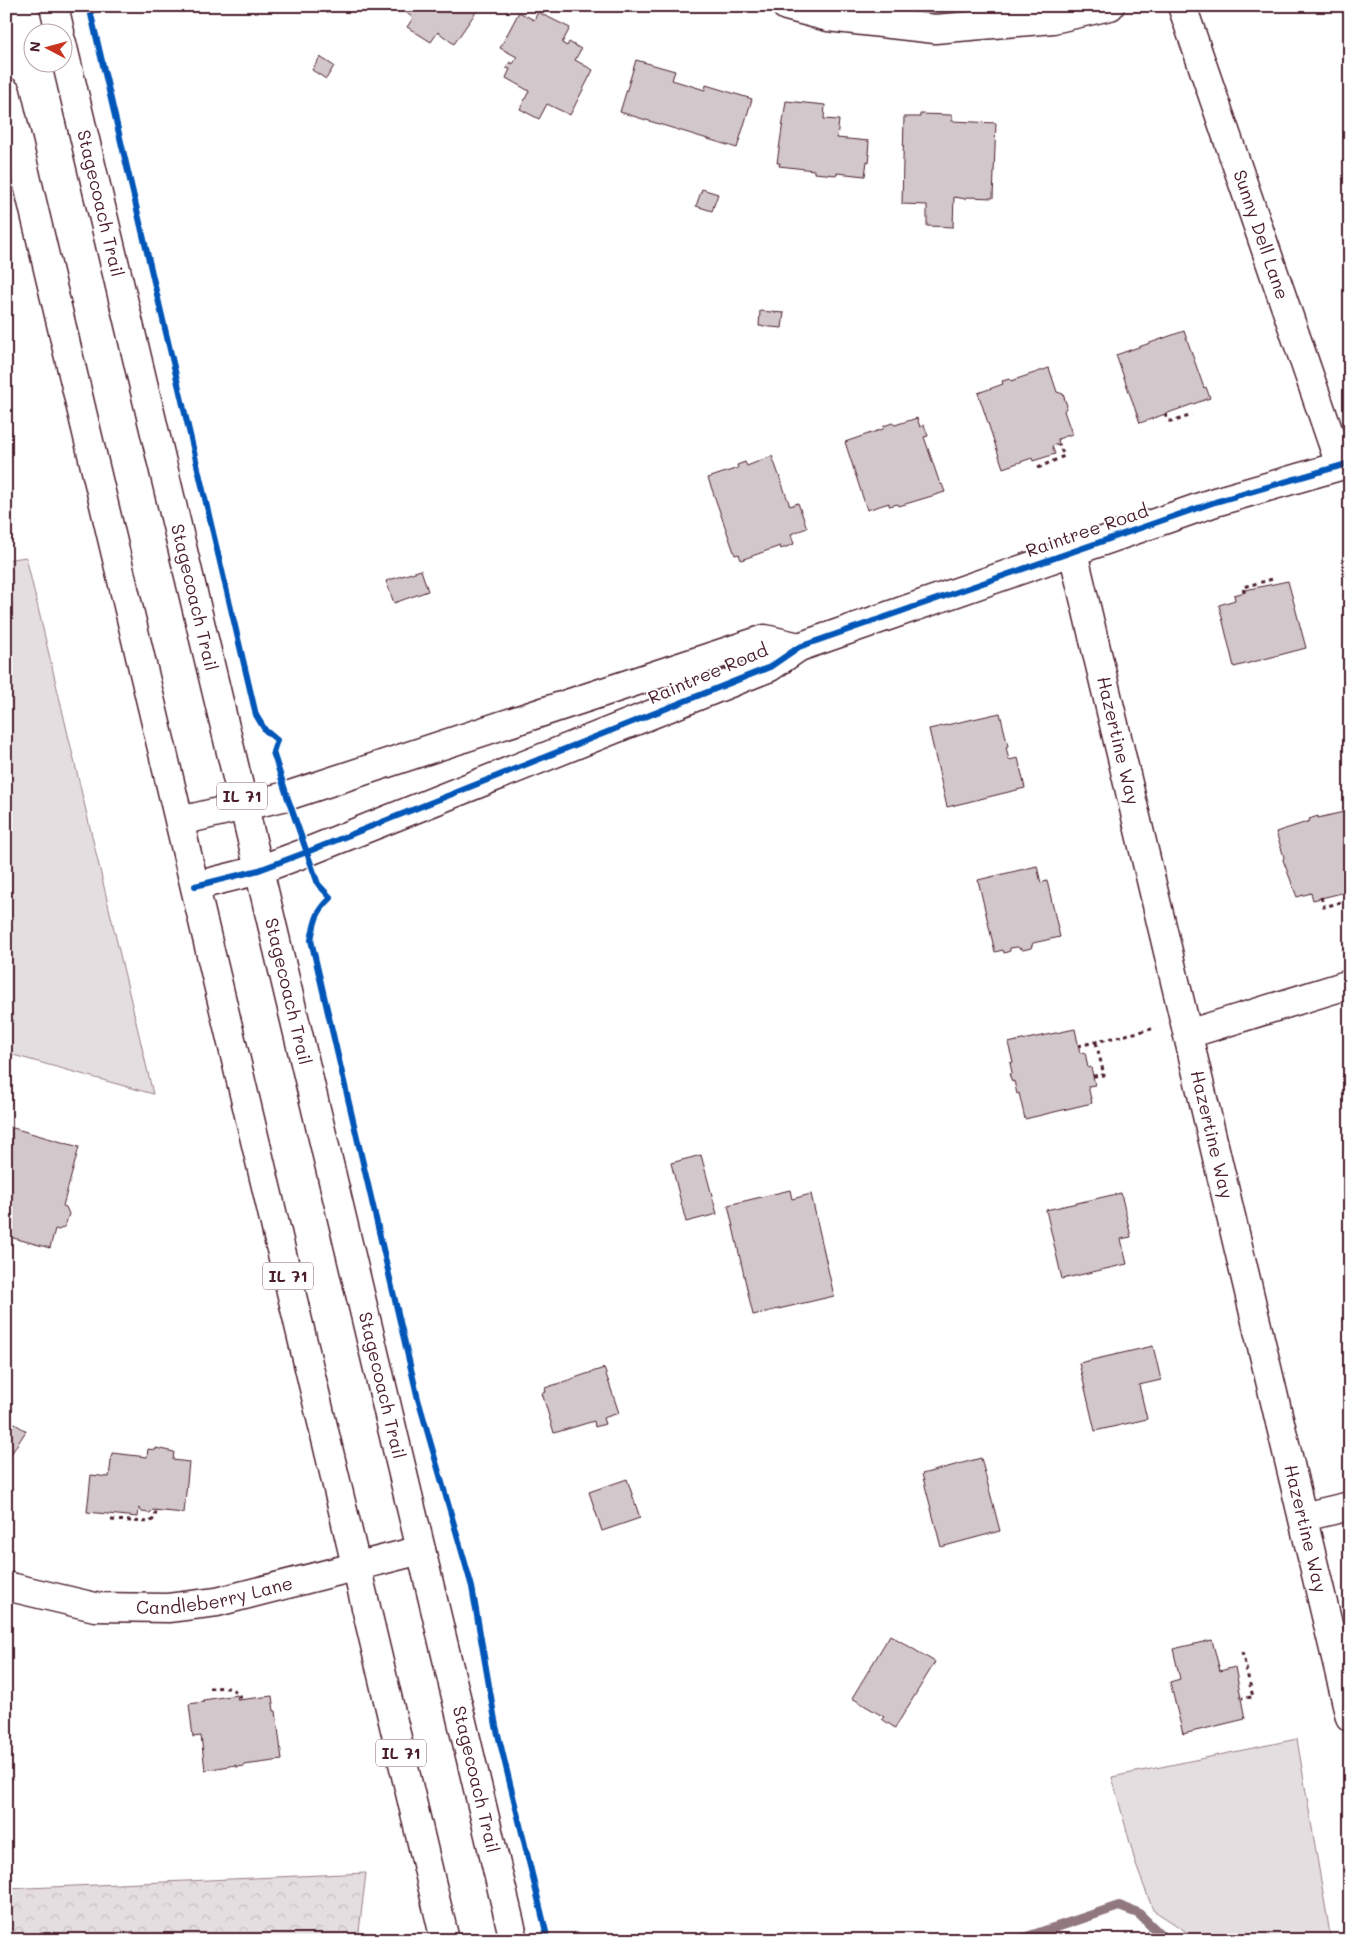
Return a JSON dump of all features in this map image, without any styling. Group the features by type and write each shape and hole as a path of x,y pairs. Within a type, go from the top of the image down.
{"street":[{"path":"54,6 58,22"},
{"path":"786,6 828,17 935,28 1053,19 1110,6"},
{"name":"Sunny Dell Lane","path":"1182,6 1345,464"},
{"name":"Stagecoach Trail","path":"69,72 514,1940"},
{"name":"IL 71","path":"6,92 445,1940"},
{"name":"Raintree Road","path":"195,886 259,870 770,667 799,647 1215,502 1345,464"},
{"name":"Hazertine Way","path":"1073,552 1350,1717"},
{"name":"Raintree Road","path":"180,821 287,796 765,639 799,647"},
{"path":"1186,1028 1350,984"},
{"path":"1303,1517 1350,1506"},
{"name":"Candleberry Lane","path":"6,1586 95,1607 168,1608 217,1602 422,1550"}],"path":[{"path":"1165,414 1169,421 1175,421 1192,415"},
{"path":"1038,468 1064,456 1059,444"},
{"path":"1244,593 1243,587 1273,579"},
{"path":"1321,897 1324,907 1348,900"},
{"path":"1078,1046 1186,1028"},
{"path":"1093,1076 1104,1075 1096,1042"},
{"path":"111,1520 150,1522 155,1518 156,1510"},
{"path":"1242,1652 1253,1697 1242,1698"},
{"path":"208,1688 230,1688 237,1691 242,1700"}],"green space":[{"path":"26,557 153,1094 6,1053 6,560"},
{"path":"1297,1739 1331,1940 1199,1940 1153,1910 1136,1865 1112,1777"},
{"path":"366,1873 358,1940 6,1940 6,1889"}],"building":[{"path":"398,6 480,6 454,44 438,32 431,42 407,27 413,18"},
{"path":"519,12 534,20 538,12 570,28 562,43 567,46 569,42 581,49 575,60 593,70 570,115 547,104 539,119 520,109 529,91 506,78 510,69 506,68 510,62 513,64 517,57 500,48"},
{"path":"320,57 334,66 326,79 312,70"},
{"path":"636,60 675,71 672,80 705,90 706,85 752,99 737,148 620,112"},
{"path":"786,101 825,105 824,119 839,120 837,138 869,141 868,154 870,154 865,176 814,173 814,170 779,166 780,163 777,163"},
{"path":"920,114 952,115 952,121 996,123 993,198 966,197 966,199 954,197 953,227 927,226 927,205 902,204 904,117 920,117"},
{"path":"702,189 718,194 712,211 696,206"},
{"path":"760,311 784,313 782,328 759,326"},
{"path":"1184,331 1204,388 1206,387 1210,398 1140,423 1116,355"},
{"path":"1049,368 1057,392 1063,394 1067,406 1064,411 1072,434 1058,439 1059,444 1052,446 1055,454 1033,461 1032,458 1003,468 978,393 1003,384 1002,381 1010,379 1011,381"},
{"path":"917,418 920,427 924,425 928,436 924,437 940,484 942,484 945,492 899,506 898,504 889,506 889,503 867,510 845,442 883,429 884,426 892,423 895,425"},
{"path":"772,456 790,506 798,503 807,528 791,534 794,544 781,549 780,546 741,560 739,554 735,555 708,478 738,468 737,465 745,462 747,466"},
{"path":"421,570 428,591 394,603 386,581"},
{"path":"1288,581 1306,648 1234,667 1219,605 1235,600 1234,595 1245,592 1245,590"},
{"path":"1000,713 1008,746 1006,747 1009,760 1018,758 1025,788 947,807 929,729"},
{"path":"1348,811 1350,891 1313,900 1311,893 1297,897 1283,860 1284,857 1276,832 1310,821 1309,819 1318,816 1318,818"},
{"path":"1037,866 1041,883 1047,881 1060,937 1033,943 1031,948 1023,950 1017,947 1010,948 1010,951 1004,953 1003,950 995,952 978,880"},
{"path":"1075,1029 1080,1053 1085,1052 1088,1068 1091,1067 1095,1085 1088,1086 1092,1103 1025,1119 1019,1093 1017,1094 1014,1081 1012,1082 1009,1074 1012,1073 1010,1063 1013,1062 1008,1043"},
{"path":"6,1126 79,1147 63,1206 66,1207 69,1214 65,1226 59,1230 55,1229 50,1248 6,1236 6,1183 9,1175 6,1174"},
{"path":"701,1155 717,1214 686,1222 671,1163"},
{"path":"790,1190 792,1199 811,1194 834,1296 753,1315 728,1205"},
{"path":"1121,1193 1131,1237 1121,1239 1127,1264 1062,1279 1046,1210"},
{"path":"1153,1346 1161,1380 1139,1385 1147,1419 1095,1431 1079,1363"},
{"path":"604,1368 619,1413 603,1418 605,1424 595,1427 594,1421 554,1433 542,1393 546,1392 545,1388"},
{"path":"6,1418 26,1431 6,1462"},
{"path":"156,1448 174,1452 173,1460 189,1462 184,1513 153,1510 150,1513 142,1512 139,1508 138,1517 87,1512 91,1475 109,1477 112,1453 147,1457 148,1449 156,1450"},
{"path":"981,1458 1000,1531 941,1547 922,1474"},
{"path":"627,1479 640,1518 602,1531 589,1492"},
{"path":"890,1635 935,1662 895,1728 882,1719 884,1717 852,1698"},
{"path":"1212,1640 1220,1671 1235,1667 1245,1719 1183,1734 1170,1682 1180,1679 1173,1649"},
{"path":"237,1695 238,1700 272,1696 274,1711 276,1711 282,1760 205,1770 201,1736 193,1737 189,1704"}],"waterway":[{"path":"1018,1940 1119,1906 1138,1913 1166,1940"}],"cycle path":[{"path":"89,6 256,715 265,730 277,740 273,752 287,796 318,884 331,898 317,917 311,940 418,1399 472,1587 496,1726 548,1940"},
{"path":"195,886 259,870 307,852 770,667 799,647 1215,502 1350,463"}]}
